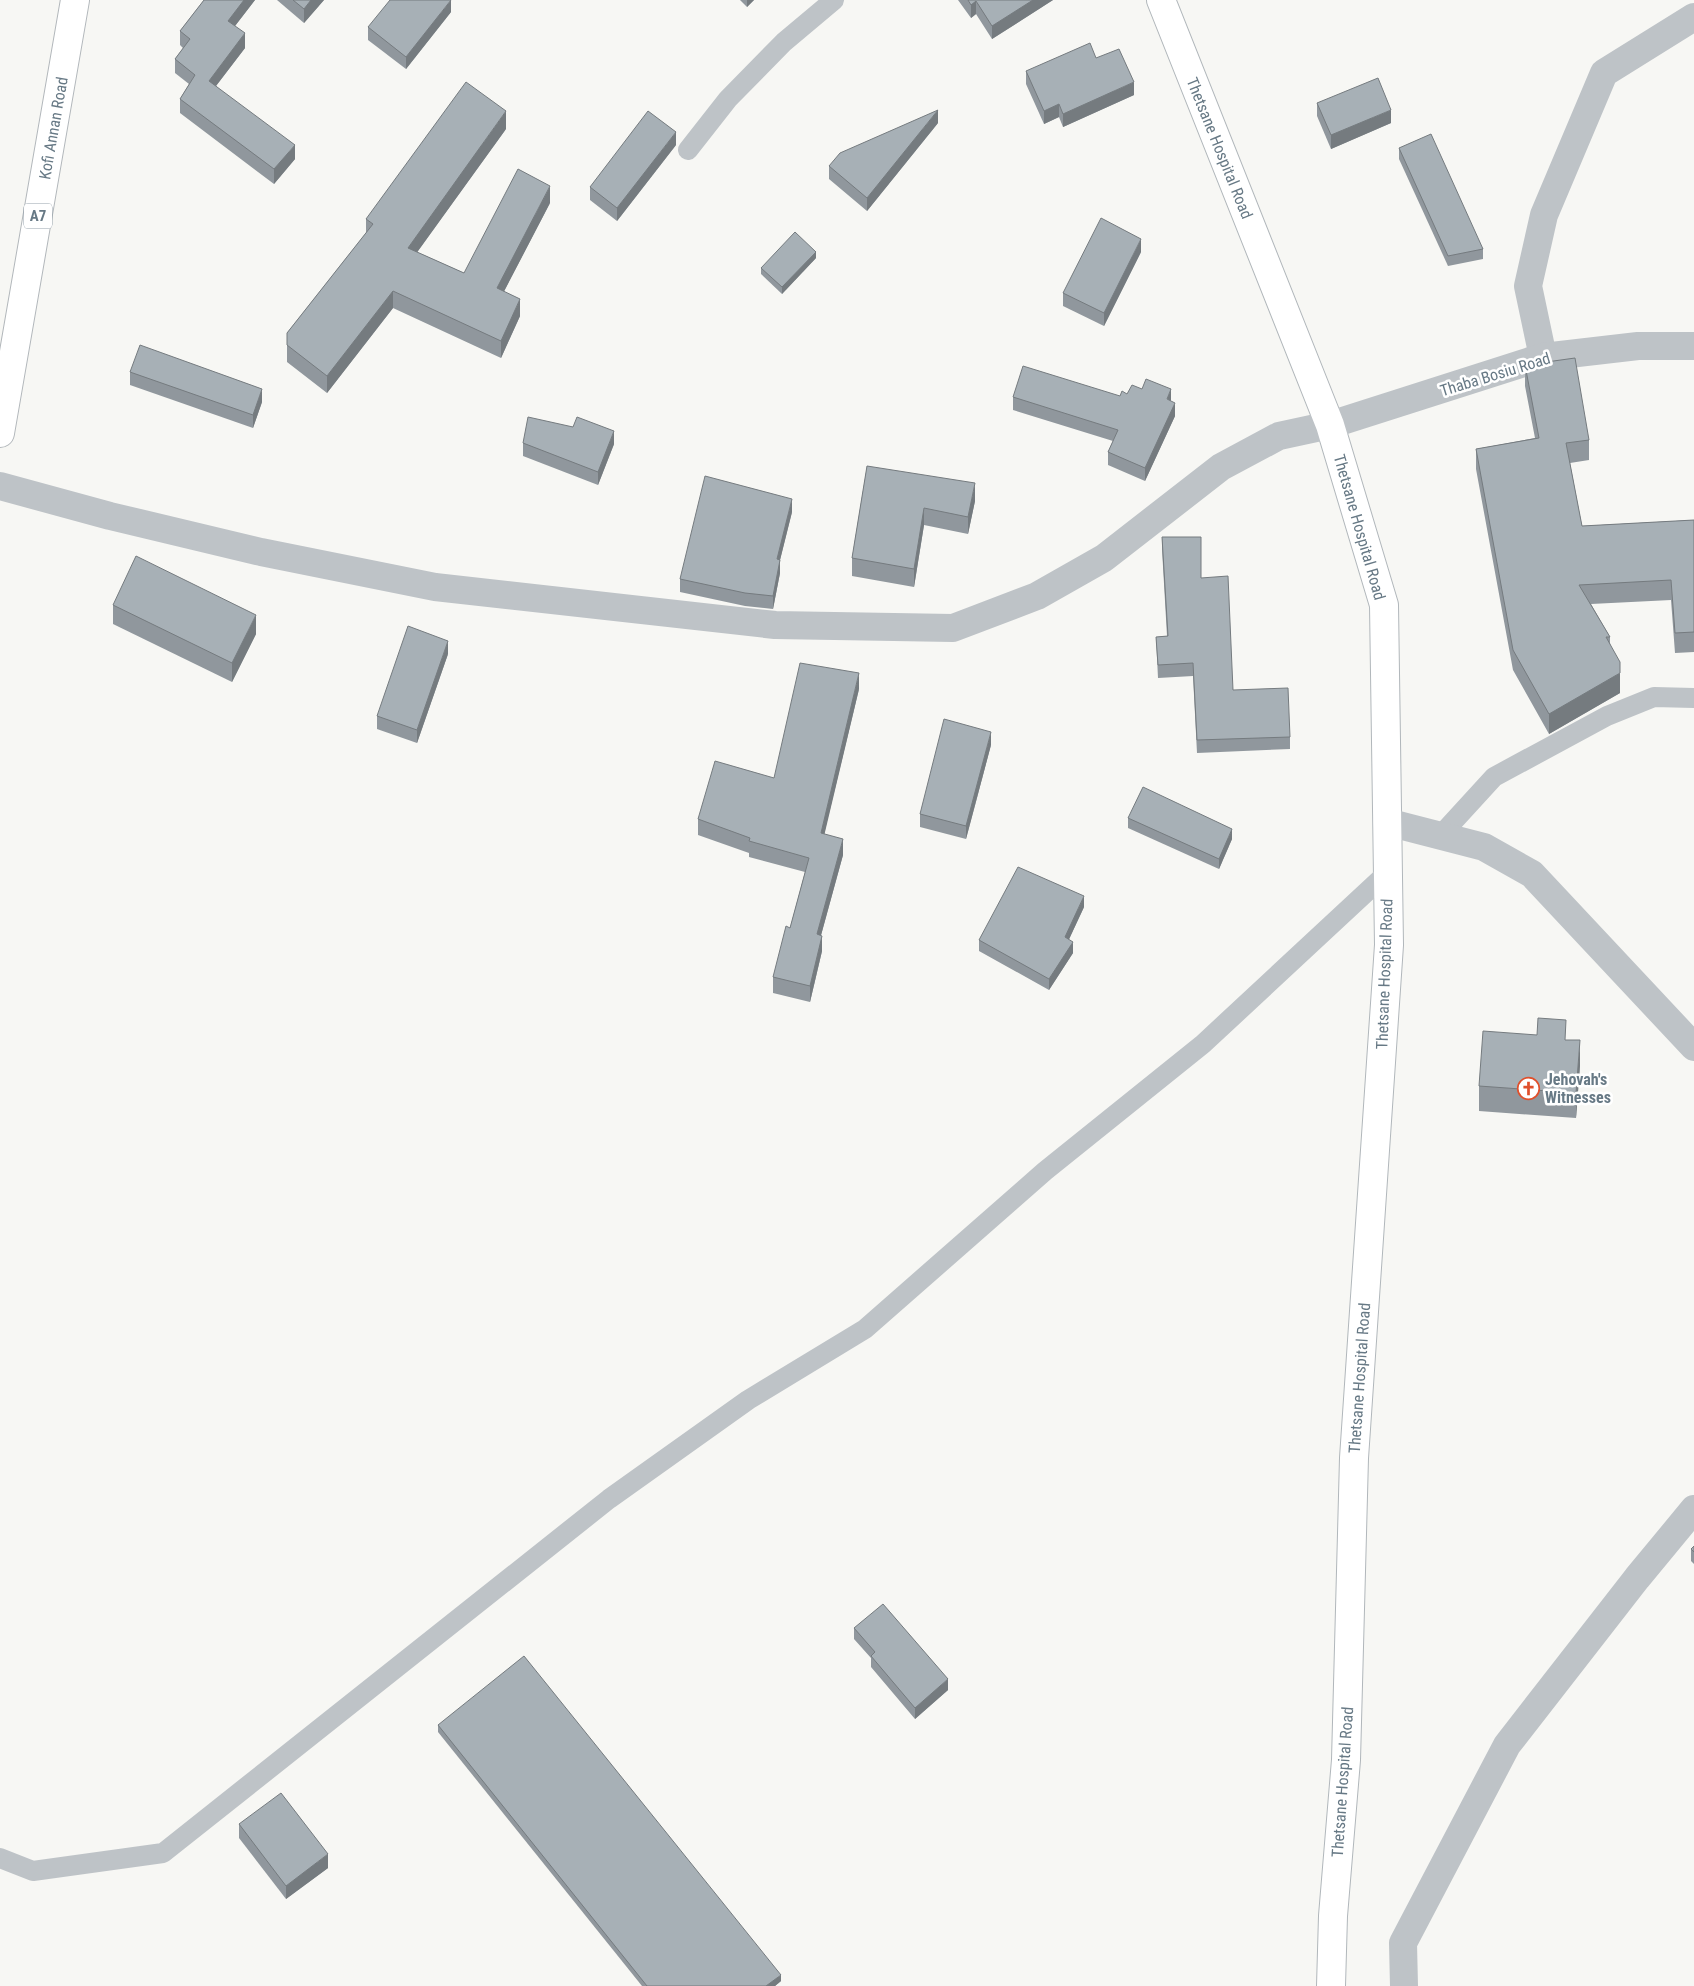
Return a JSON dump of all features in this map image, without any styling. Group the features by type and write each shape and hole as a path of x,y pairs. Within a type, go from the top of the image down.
{"main road":[{"name":"Kofi Annan Road","path":"0,433 75,0"},
{"name":"Thetsane Hospital Road","path":"1162,0 1330,425 1384,605 1389,944 1354,1458 1346,1760 1333,1916 1331,1986"}],"street":[{"path":"1543,357 1528,286 1544,215 1604,73 1694,17"},
{"name":"Thaba Bosiu Road","path":"0,486 110,516 262,552 435,587 776,625 954,628 1038,596 1104,558 1221,468 1279,436 1330,425 1543,357 1638,346 1694,346"},
{"path":"1387,822 1484,847 1532,874 1694,1047"},
{"path":"1404,1986 1402,1943 1507,1745 1637,1578 1694,1509"}],"lane":[{"path":"688,150 728,99 784,42 834,0"},
{"path":"1440,836 1494,777 1608,716 1654,697 1694,698"},
{"path":"0,1858 33,1871 163,1853 609,1499 748,1400 865,1329 1044,1171 1203,1044 1388,872"}],"building":[{"path":"204,0 244,0 228,21 245,33 209,81 295,145 274,169 180,99 195,75 175,59 190,39 180,31"},
{"path":"293,0 311,0 304,9"},
{"path":"390,0 451,0 406,57 368,27"},
{"path":"968,0 1033,0 992,26 976,1 971,5"},
{"path":"1090,43 1096,58 1119,49 1134,82 1063,114 1059,104 1044,111 1026,71"},
{"path":"1378,78 1391,110 1331,135 1317,103"},
{"path":"466,82 506,111 408,248 464,273 518,169 550,186 497,288 520,299 501,341 393,291 327,376 287,345 287,333 373,224 366,219"},
{"path":"938,110 867,198 829,166 840,153"},
{"path":"648,111 676,132 617,208 590,187"},
{"path":"1431,134 1483,249 1448,256 1399,148"},
{"path":"1101,218 1141,239 1104,313 1063,293"},
{"path":"795,232 816,252 782,287 761,268"},
{"path":"140,345 262,389 253,415 130,372"},
{"path":"1575,358 1589,440 1566,443 1582,526 1694,520 1694,632 1675,633 1671,580 1579,585 1610,637 1606,637 1620,662 1620,673 1549,714 1513,650 1476,449 1539,438 1525,365"},
{"path":"1023,366 1120,396 1122,391 1127,394 1132,385 1142,389 1146,379 1171,389 1167,399 1175,403 1145,468 1108,452 1118,430 1013,397"},
{"path":"528,417 573,427 577,417 614,431 598,472 523,443"},
{"path":"867,466 975,483 968,517 924,508 914,569 852,558"},
{"path":"705,476 792,499 777,559 780,560 773,596 745,593 680,579"},
{"path":"1162,537 1201,537 1201,578 1228,576 1233,690 1288,688 1290,737 1197,740 1193,663 1158,665 1156,637 1168,636"},
{"path":"136,556 256,615 232,663 113,605"},
{"path":"408,626 448,641 417,730 377,716"},
{"path":"800,663 859,673 821,833 843,839 817,934 822,936 810,986 773,977 786,926 790,928 809,858 749,841 750,838 698,819 715,761 774,778"},
{"path":"944,719 991,732 966,826 920,814"},
{"path":"1143,787 1232,829 1219,859 1128,818"},
{"path":"1018,867 1084,896 1065,937 1073,942 1049,979 979,940"},
{"path":"1538,1018 1566,1020 1565,1040 1580,1040 1576,1093 1479,1086 1483,1031 1537,1035"},
{"path":"883,1604 948,1679 915,1708 871,1656 875,1652 854,1628"},
{"path":"524,1656 781,1975 766,1986 647,1986 438,1725"},
{"path":"281,1793 328,1854 286,1886 239,1824"}],"place":[{"name":"Jehovah's Witnesses","path":"1529,1088"}]}
